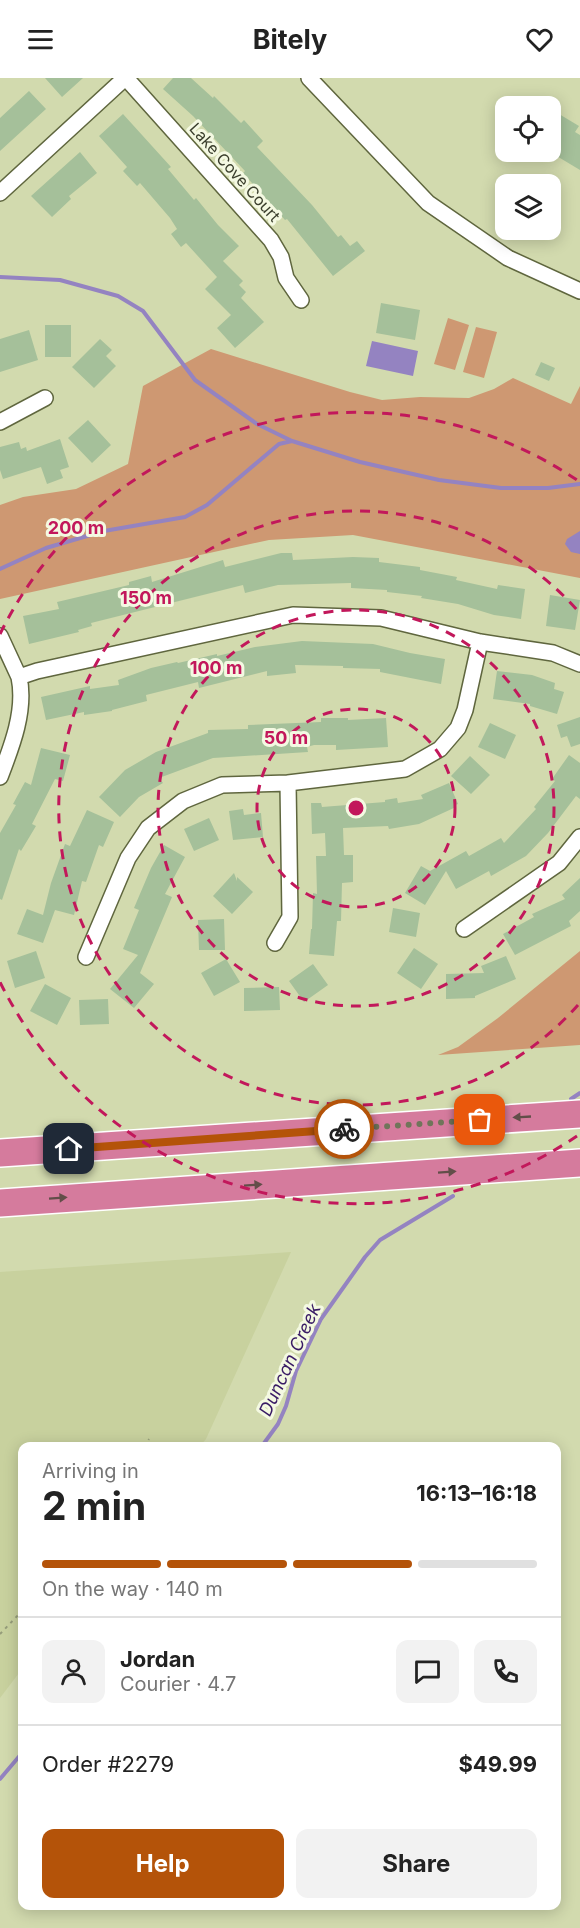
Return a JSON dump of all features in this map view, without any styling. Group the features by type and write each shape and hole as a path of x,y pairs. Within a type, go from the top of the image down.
{"highway":[{"path":"0,1154 580,1114"},
{"path":"0,1203 580,1163"}],"street":[{"path":"0,194 125,78"},
{"name":"Lake Cove Court","path":"125,78 271,240 281,257 286,278 302,300"},
{"path":"309,78 428,202 508,258 580,291"},
{"path":"0,422 45,398"},
{"path":"20,676 293,615 381,618 480,642 553,653 580,664"},
{"path":"0,636 20,676 21,686 14,741 0,777"},
{"path":"86,957 128,858 148,828 183,801 222,785 288,783 405,769 440,749 458,728 465,710 480,642"},
{"path":"276,943 290,917 288,783"},
{"path":"464,929 559,863 580,837"}],"path":[{"path":"0,1634 18,1615"}],"shaded area":[{"path":"448,318 469,325 455,370 434,364"},
{"path":"476,327 497,332 484,378 463,372"},
{"path":"372,341 418,351 413,376 366,366"},
{"path":"211,349 382,400 420,397 469,398 494,389 513,378 571,404 580,386 580,578 353,535 269,540 0,599 0,505 23,497 76,489 128,464 143,386"},
{"path":"580,531 580,554 571,552 565,544 567,539"},
{"path":"580,951 580,1045 438,1055 458,1047 498,1018"},
{"path":"291,1252 203,1442 18,1442 18,1674 0,1698 0,1272"}],"building":[{"path":"45,78 83,78 62,97"},
{"path":"173,78 191,78 213,98 214,96 241,123 244,120 263,141 257,147 312,205 338,237 341,235 350,246 357,241 365,251 333,276 287,219 285,220 243,173 245,171 193,116 163,89"},
{"path":"29,91 46,109 0,151 0,118"},
{"path":"123,114 171,167 168,169 194,200 196,198 239,246 223,261 243,281 239,285 246,292 241,298 264,322 235,348 217,328 231,315 205,289 217,277 186,243 181,247 171,234 177,229 170,218 140,183 137,186 123,171 127,167 99,136"},
{"path":"561,115 579,126 575,132 580,135 580,170 561,159"},
{"path":"80,152 97,173 69,196 71,199 52,217 31,196"},
{"path":"381,303 420,310 415,340 376,333"},
{"path":"45,325 71,325 71,357 45,357"},
{"path":"29,330 38,360 0,372 0,339"},
{"path":"100,339 112,350 106,356 116,366 94,388 72,367"},
{"path":"541,362 555,368 549,381 535,375"},
{"path":"88,420 111,445 92,463 68,438"},
{"path":"60,439 69,467 60,470 63,478 47,484 41,467 3,479 0,470 0,447 19,442 21,449 26,447 27,451"},
{"path":"281,553 292,553 293,560 379,558 379,562 420,567 420,570 457,577 456,580 497,589 498,585 525,589 521,619 421,598 422,596 387,592 387,590 351,588 351,583 278,585 245,593 243,585 91,623 92,626 78,630 79,632 29,644 23,616 59,609 57,602 129,585 129,582 151,576 152,582 223,560 225,567"},
{"path":"550,595 580,600 575,630 546,626"},
{"path":"302,641 373,644 445,659 441,684 380,672 380,669 295,665 296,673 267,676 267,671 199,688 198,682 146,695 147,701 112,711 84,715 84,712 46,720 41,697 90,686 90,689 119,685 118,680 151,668 177,662 255,647"},
{"path":"497,671 532,675 555,683 554,689 564,692 557,714 530,706 530,704 493,699"},
{"path":"580,717 580,744 571,747 567,736 561,738 557,725"},
{"path":"321,718 348,718 348,720 386,718 388,747 336,750 336,745 314,745 307,747 308,752 213,758 159,778 163,783 139,797 120,817 99,797 125,770 156,752 208,733 208,730 248,729 248,725 321,722"},
{"path":"490,723 516,735 505,759 478,747"},
{"path":"41,748 70,755 63,781 55,779 32,824 36,826 21,851 19,849 2,900 0,899 0,833 16,805 13,804 25,782 31,785"},
{"path":"569,755 580,763 580,799 576,796 548,833 526,856 491,876 489,871 456,889 446,871 425,905 405,893 421,866 430,871 466,851 469,856 501,838 504,843 536,809 534,807 555,781 552,779"},
{"path":"470,756 490,775 471,794 451,776"},
{"path":"449,783 458,804 455,805 456,807 419,824 389,829 388,826 343,828 344,855 353,855 353,882 342,883 341,921 337,921 334,956 309,954 313,893 317,894 316,856 326,856 325,833 312,834 311,803 321,803 322,807 385,802 385,800 397,798 398,803 423,799 421,795"},
{"path":"243,809 244,815 261,813 263,837 233,840 229,811"},
{"path":"87,810 114,822 103,847 99,845 86,882 82,881 74,915 55,910 43,943 17,934 27,909 43,915 51,883 65,844 70,846"},
{"path":"209,818 219,840 194,851 184,829"},
{"path":"164,845 185,857 165,894 172,897 140,973 154,984 134,1008 110,989 138,955 123,949 139,910 134,908 151,868"},
{"path":"234,873 237,881 237,877 253,892 232,914 213,896"},
{"path":"580,878 580,911 569,921 571,926 515,955 503,934 534,917 532,914 565,899 562,895"},
{"path":"393,908 420,913 416,937 389,932"},
{"path":"224,919 225,950 199,950 198,920"},
{"path":"414,948 438,964 421,989 397,973"},
{"path":"36,951 45,978 15,988 7,961"},
{"path":"506,956 516,979 475,996 475,998 446,999 446,974 484,973 481,966"},
{"path":"226,959 240,982 214,996 201,973"},
{"path":"313,964 328,985 304,1002 289,981"},
{"path":"45,984 71,998 57,1025 30,1011"},
{"path":"279,987 280,1010 244,1011 244,988"},
{"path":"108,999 109,1024 80,1025 79,1000"}],"waterway":[{"path":"0,277 60,280 118,296 143,311 195,380 257,424 292,441 360,462 439,480 501,488 548,488 580,484"},
{"path":"0,569 46,548 104,531 185,517 207,505 279,444 292,441"},
{"name":"Duncan Creek","path":"571,1099 580,1093"},
{"name":"Duncan Creek","path":"265,1442 278,1424 296,1371 321,1319 365,1257 380,1240 453,1196"},
{"name":"Duncan Creek","path":"0,1779 18,1758"}],"way so far":[{"path":"344,1129 480,1120"}],"route":[{"path":"69,1149 344,1129"}]}
